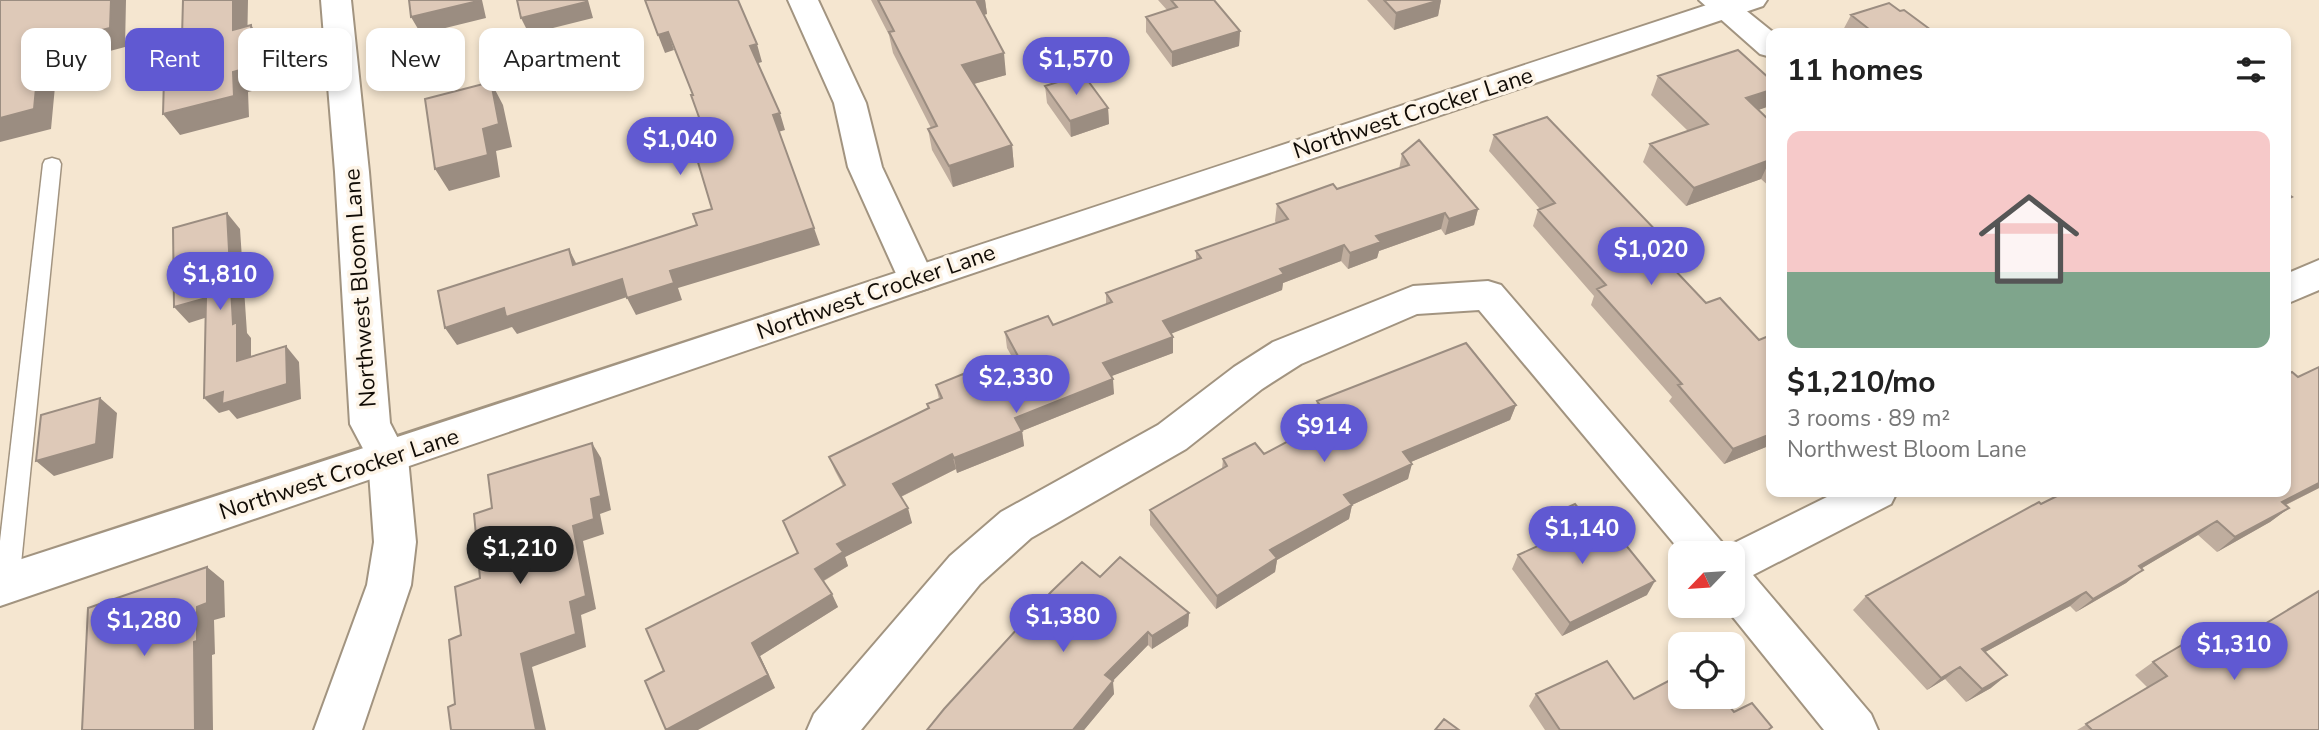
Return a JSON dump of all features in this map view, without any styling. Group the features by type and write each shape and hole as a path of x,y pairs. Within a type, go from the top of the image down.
{"street":[{"name":"Northwest Bloom Lane","path":"336,0 352,172 370,424 388,458 395,542 389,585 361,658 338,730"},
{"path":"803,0 850,103 865,167 916,278"},
{"name":"Northwest Crocker Lane","path":"4,585 388,458 1730,3"},
{"path":"1730,3 1766,42"},
{"path":"2291,288 2319,274"},
{"path":"831,730 965,570 1016,525 1172,437 1248,378 1287,353 1413,300 1488,295 1698,541"},
{"path":"1745,558 1866,497"},
{"path":"1745,598 1854,730"}],"lane":[{"path":"4,585 52,164"}],"building":[{"path":"0,0 111,0 110,28 21,28 21,91 36,91 34,109 0,118"},
{"path":"183,0 233,0 233,30 238,29 238,71 233,72 234,96 163,114 164,91 224,91 224,28 182,28"},
{"path":"409,0 478,0 478,1 411,17"},
{"path":"517,0 586,0 586,2 521,18"},
{"path":"645,0 738,0 757,44 750,46 780,113 773,115 814,228 670,271 674,283 627,298 622,279 506,317 504,308 445,328 438,291 569,249 573,265 697,225 693,214 712,209 694,149 709,145 693,95 668,32 658,35"},
{"path":"878,0 976,0 1004,53 962,65 1012,145 949,166 928,129 937,126 889,32 894,31"},
{"path":"1171,0 1214,0 1240,31 1172,52 1146,17 1177,7"},
{"path":"1384,0 1440,0 1396,13"},
{"path":"1889,3 1900,11 1904,10 1928,28 1868,28 1851,15"},
{"path":"1738,50 1766,75 1766,92 1746,98 1766,117 1766,161 1694,188 1650,144 1708,124 1658,76"},
{"path":"1083,74 1108,108 1070,121 1045,86"},
{"path":"479,85 479,91 493,91 499,124 483,129 488,155 435,169 425,99 465,91 465,89"},
{"path":"1547,117 1667,242 1653,247 1706,303 1720,298 1759,340 1766,337 1766,436 1733,449 1678,385 1682,384 1597,289 1606,285 1538,210 1555,203 1494,135"},
{"path":"1419,140 1478,209 1449,219 1445,213 1376,236 1381,242 1350,253 1344,245 1280,269 1284,274 1163,321 1173,337 1103,363 1113,379 1015,418 1022,431 954,458 952,454 893,484 908,508 837,544 843,552 815,569 832,594 752,643 768,675 666,730 645,681 664,671 646,629 798,553 783,521 845,485 829,457 929,408 927,404 942,398 936,385 963,374 972,390 1025,369 1005,332 1048,316 1053,325 1112,302 1106,293 1201,258 1196,251 1288,219 1277,204 1333,184 1337,189 1409,165 1402,154"},
{"path":"227,213 233,324 237,322 237,361 286,346 287,384 222,404 223,392 204,398 206,298 174,307 173,228"},
{"path":"1466,343 1516,405 1403,452 1412,464 1344,495 1352,505 1270,550 1277,558 1217,596 1150,510 1227,466 1223,459 1255,443 1264,454 1330,419 1317,401"},
{"path":"2319,367 2319,483 2282,502 2289,508 2235,537 2217,521 2139,566 2143,570 2093,599 2086,592 1982,649 2007,675 1982,689 1960,667 1941,678 1866,596 2039,502 2041,504 2055,497 2291,497 2291,372 2298,377"},
{"path":"100,398 96,444 36,461 41,415"},
{"path":"592,443 601,496 591,499 594,519 573,526 586,596 570,602 576,634 521,654 536,730 451,730 448,707 455,704 449,640 461,635 455,587 480,578 474,514 492,508 488,475"},
{"path":"1575,504 1612,550 1625,544 1655,581 1570,623 1518,555 1551,540 1537,521"},
{"path":"1120,557 1189,613 1152,636 1148,632 1105,675 1113,681 1073,730 927,730 1051,592 1082,562 1100,577"},
{"path":"207,567 207,603 197,607 197,641 194,642 195,730 82,730 88,608"},
{"path":"2319,591 2319,730 2092,730 2086,724 2167,676 2153,662 2211,628 2230,645"},
{"path":"1607,661 1634,699 1668,681 1668,709 1732,709 1734,712 1745,709 1752,703 1772,727 1768,730 1560,730 1536,694"},
{"path":"1444,719 1459,730 1435,730"}]}
